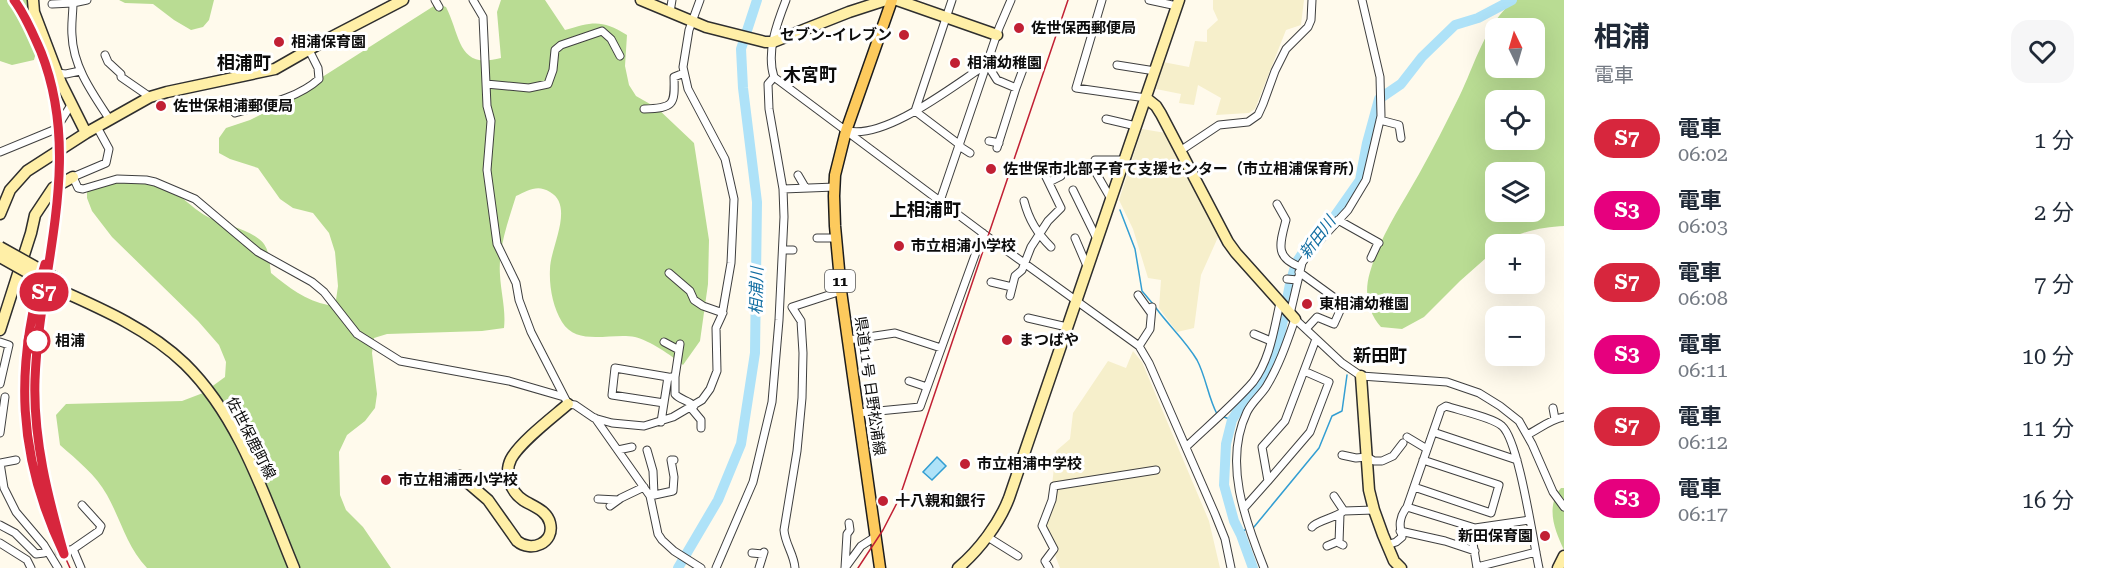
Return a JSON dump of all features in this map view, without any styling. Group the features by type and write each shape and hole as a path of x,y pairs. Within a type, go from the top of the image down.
{"main road":[{"name":"県道11号 日野松浦線","path":"880,568 841,291 836,238 835,187 846,131 892,0"}],"street":[{"path":"33,0 34,12 57,73 86,133"},
{"path":"52,4 87,0"},
{"path":"0,214 10,190 27,171 86,133 150,97 275,69 403,0"},
{"path":"473,0 483,17 486,106 490,121 487,170 497,244 516,283 519,300 531,332 566,401"},
{"path":"641,0 655,3 693,22 769,42 886,0"},
{"path":"670,12 672,0"},
{"path":"594,418 644,426 661,422 702,400 710,389 717,371 716,328 723,313 731,263 734,199 725,159 688,89 684,73 685,48 700,0"},
{"path":"786,0 769,42 771,69 774,77 1139,346 1149,363 1225,540 1231,568"},
{"path":"897,0 998,31"},
{"path":"914,0 947,14"},
{"path":"915,111 952,0"},
{"path":"940,201 998,31 1011,0"},
{"path":"1102,0 1076,88 1146,98 1156,106 1236,254 1287,311 1341,363 1361,376 1447,382 1479,393 1519,421 1553,492 1563,505"},
{"path":"964,566 1002,516 1009,498 1178,3 1149,0"},
{"path":"1180,151 1219,125 1248,122 1258,115 1286,49 1308,27 1311,20 1312,0"},
{"path":"1264,568 1237,480 1236,464 1240,431 1253,402 1265,389 1274,372 1287,311 1300,269 1311,250 1348,210 1366,180 1381,108 1380,77 1362,0"},
{"path":"73,3 72,36 75,56 95,97 110,120"},
{"path":"486,84 529,88 548,84 553,70 555,50 561,45 602,31 611,39 620,56"},
{"path":"235,113 273,102 312,85 319,79 320,73 309,50"},
{"path":"105,55 121,77 146,92 150,97"},
{"path":"846,131 856,133 895,123 987,64"},
{"path":"987,64 998,81 1016,88"},
{"path":"989,141 998,146 1025,64"},
{"path":"1117,65 1155,72"},
{"path":"57,73 81,71"},
{"path":"644,109 660,108 673,102 675,98 674,77 684,73"},
{"path":"716,568 750,490 772,402 783,250 783,189 768,84 774,77"},
{"path":"0,152 56,129 71,105"},
{"path":"915,111 970,153"},
{"path":"1106,119 1136,126"},
{"path":"1380,120 1399,125 1401,138"},
{"path":"0,330 31,233 34,215 39,207 53,188 106,163 109,149 97,127"},
{"path":"1111,199 1093,163 1124,160"},
{"path":"798,175 805,187"},
{"path":"1010,296 1015,276 1022,270 1031,247 1048,221 1062,208 1047,179 1061,176"},
{"path":"73,177 78,188 83,189 117,179 146,180 195,199 258,252 312,282 324,292 357,334 400,361 509,381 575,405 594,418 652,496"},
{"path":"783,189 835,187"},
{"path":"1073,190 1097,239"},
{"path":"1026,202 1028,216 1039,235 1051,247"},
{"path":"1277,204 1286,220 1281,248 1283,257 1343,304 1334,324 1317,317 1306,329"},
{"path":"1338,220 1379,243 1371,258"},
{"path":"858,413 920,407 983,233"},
{"path":"817,238 836,238"},
{"path":"1074,238 1088,267"},
{"name":"佐世保鹿町線","path":"0,247 57,284 157,341 184,363 207,388 231,424 294,568"},
{"path":"783,250 793,250"},
{"path":"0,258 6,262 15,282"},
{"name":"佐世保鹿町線","path":"0,258 57,284"},
{"path":"669,273 690,291 694,300 723,313"},
{"path":"1287,279 1297,280"},
{"path":"991,282 1012,286"},
{"path":"792,307 841,291"},
{"path":"780,298 792,307 801,321 803,353 797,451 784,530 785,540 794,557 795,568"},
{"path":"1137,298 1152,310 1150,329 1139,346"},
{"path":"1186,447 1253,381 1261,368 1276,326 1287,311"},
{"path":"1028,318 1045,324 1067,327"},
{"path":"848,340 895,333 941,348"},
{"path":"1254,334 1271,340"},
{"path":"1268,481 1262,447 1285,421 1316,339"},
{"path":"0,342 9,345 0,384"},
{"path":"661,422 679,347 664,342"},
{"path":"664,403 612,395 615,368 672,377"},
{"path":"1244,508 1310,432 1329,382 1304,371"},
{"path":"1361,376 1369,490 1387,545 1394,561 1401,568"},
{"path":"672,377 675,394 687,400 702,421"},
{"path":"909,381 927,387"},
{"path":"0,433 4,397"},
{"path":"460,476 488,500 522,545 534,547 541,544 550,533 550,522 545,513 516,495 510,486 508,471 511,459 519,448 566,401"},
{"path":"1387,545 1402,537 1399,525 1403,512 1407,507 1441,409 1446,406 1500,424 1507,431 1518,460 1539,568"},
{"path":"1553,408 1555,419"},
{"path":"1527,435 1555,419 1564,417"},
{"path":"1433,432 1518,460"},
{"path":"1342,455 1382,461 1393,456 1405,440 1427,449"},
{"path":"618,450 632,447"},
{"path":"647,450 653,471 652,496 658,534 675,551 701,568"},
{"path":"16,460 0,463 4,488 16,512 44,545 58,568"},
{"path":"652,496 673,491 674,477 671,460 674,460"},
{"path":"1414,487 1491,513 1499,485 1423,460"},
{"path":"1049,568 1045,561 1054,549 1042,526 1052,500 1054,486 1156,470"},
{"path":"610,506 644,487"},
{"path":"1327,546 1341,543 1342,513 1334,496"},
{"path":"598,499 618,500"},
{"path":"81,568 70,550 99,531 101,526 82,505"},
{"path":"1407,507 1475,528 1529,520"},
{"path":"1311,524 1342,513 1374,510"},
{"path":"845,568 849,523"},
{"path":"0,525 15,533 36,554 44,553"},
{"path":"1475,528 1472,537 1477,568 1536,552"},
{"path":"1401,531 1445,541 1475,551"},
{"path":"986,536 1018,556"},
{"path":"845,568 861,546 875,537"},
{"path":"0,543 27,560 31,568"},
{"path":"27,560 34,552"},
{"path":"752,553 764,553 759,568"},
{"path":"1558,568 1564,556"}],"shaded area":[{"path":"1213,0 1304,0 1301,25 1286,30 1255,109 1249,113 1216,115 1221,98 1198,85 1194,105 1179,103 1181,94 1156,89 1163,62 1189,67 1195,41 1207,42 1207,30 1218,20 1213,9"},
{"path":"1142,129 1166,133 1219,235 1201,275 1194,328 1177,332 1159,308 1161,280 1148,278 1133,229 1119,200"},
{"path":"1133,351 1142,362 1209,521 1220,568 1060,568 1042,522 1052,485 1056,451 1070,439 1073,413 1108,361 1126,368"}],"green space":[{"path":"0,0 27,0 39,29 34,60 12,65 0,61"},
{"path":"119,0 214,0 209,20 203,27 191,30 153,4 125,3"},
{"path":"501,0 545,0 565,30 583,25 604,24 627,35 625,66 629,85 636,96 657,108 694,143 709,240 708,284 700,341 683,365 647,341 635,337 595,337 576,334 568,330 556,310 550,283 551,260 559,228 561,207 557,198 550,192 541,188 529,190 516,196 502,245 500,275 504,328 482,331 387,334 374,338 372,353 377,394 375,408 365,421 347,435 339,452 340,495 346,510 363,527 391,568 147,568 129,542 103,488 86,468 60,445 56,415 66,404 182,401 203,393 225,377 226,362 219,345 198,321 112,237 92,211 87,198 87,188 130,176 147,177 157,181 199,212 259,239 267,250 271,273 305,297 328,305 336,300 338,286 335,252 329,233 313,213 293,208 280,199 258,168 219,153 219,138 226,128 272,109 437,4 446,7 458,39 468,55 476,59 487,60 501,58 497,12"},
{"path":"1515,0 1564,0 1564,226 1548,227 1521,234 1485,234 1485,259 1424,317 1402,329 1381,327 1370,308 1367,294 1368,279 1374,259 1465,85 1485,38 1485,78 1545,78 1545,18 1498,18"},
{"path":"1561,488 1564,488 1564,550 1553,519 1553,503"}],"water":[{"path":"937,457 946,466 932,480 923,472"}],"waterway":[{"name":"相浦川","path":"678,568 718,500 741,444 755,353 757,202 743,88 741,49 757,0"},
{"name":"新田川","path":"1253,568 1234,521 1224,485 1226,444 1232,420 1246,398 1262,380 1279,341 1296,263 1306,248 1327,227 1360,180 1379,99 1401,84 1422,57 1455,25 1478,18 1512,0"},
{"path":"1120,210 1135,249 1142,291 1153,304"},
{"path":"1156,308 1197,360 1217,414"},
{"path":"1254,527 1319,448 1332,416 1342,411 1347,375"},
{"path":"1224,417 1232,420"},
{"name":"新田川","path":"1240,532 1245,530"}],"tunnel":[{"path":"44,553 67,551"}],"railway":[{"path":"14,0 26,19 41,52 53,93 59,134 56,215 38,339 35,402 43,468 64,554"},
{"path":"858,568 883,530 899,499 1068,0"},
{"path":"36,477 27,430 25,382 28,335 38,288"},
{"path":"61,548 70,568"}],"train":[{"name":"S7","path":"14,0 33,32 45,62 54,92 60,130 61,166 58,204 38,334 35,383 36,424 42,469 64,554 52,530 40,492 26,424 24,373 26,348 33,305 45,264"}],"place":[{"name":"佐世保西郵便局","path":"1019,28"},
{"name":"セブン-イレブン","path":"904,35"},
{"name":"相浦保育園","path":"279,42"},
{"name":"相浦幼稚園","path":"955,63"},
{"name":"佐世保相浦郵便局","path":"161,106"},
{"name":"佐世保市北部子育て支援センター（市立相浦保育所）","path":"991,169"},
{"name":"市立相浦小学校","path":"899,246"},
{"name":"東相浦幼稚園","path":"1307,304"},
{"name":"まつばや","path":"1007,340"},
{"name":"相浦","path":"37,341"},
{"name":"市立相浦中学校","path":"965,464"},
{"name":"市立相浦西小学校","path":"386,480"},
{"name":"十八親和銀行","path":"883,501"},
{"name":"新田保育園","path":"1545,536"}],"district":[{"name":"相浦町","path":"244,63"},
{"name":"木宮町","path":"810,75"},
{"name":"上相浦町","path":"925,210"},
{"name":"新田町","path":"1380,356"}]}
